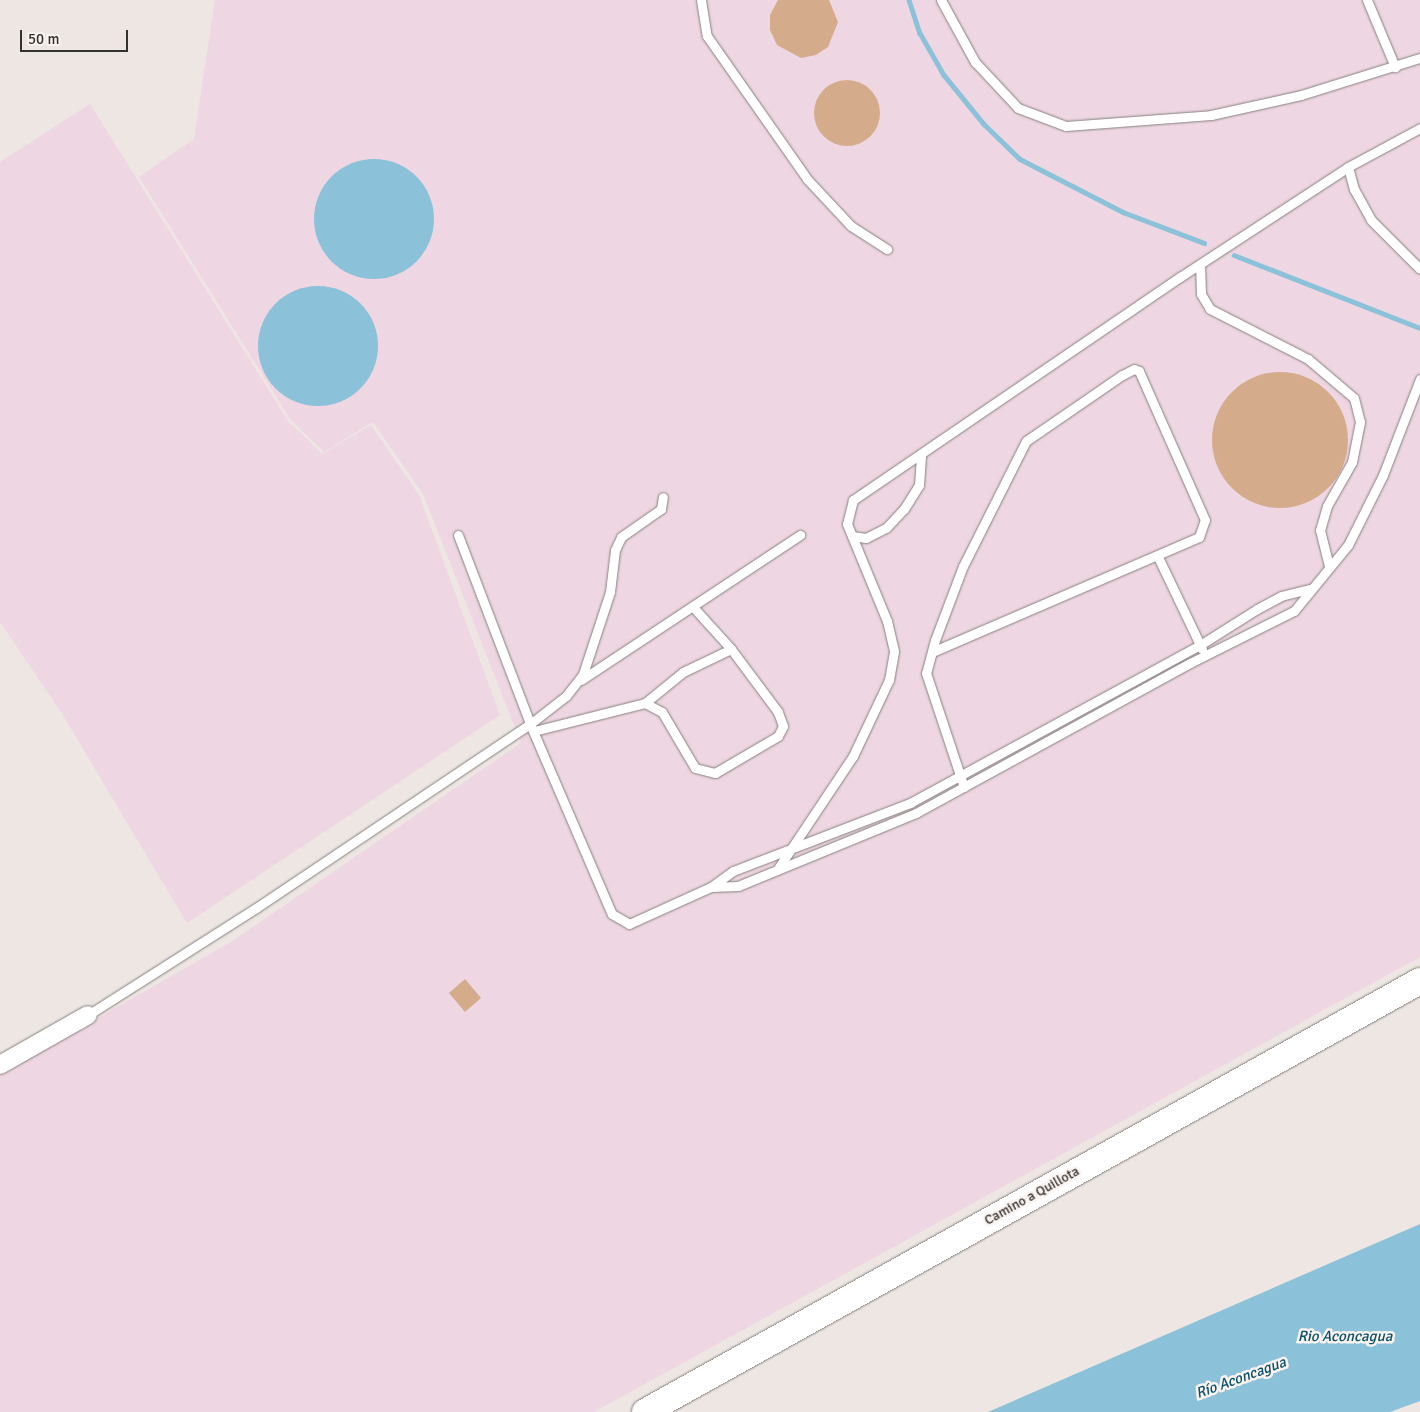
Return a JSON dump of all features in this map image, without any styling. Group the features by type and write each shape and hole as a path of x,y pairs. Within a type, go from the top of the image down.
{"main road":[{"name":"Camino a Quillota","path":"645,1412 1420,981"}],"street":[{"path":"0,1065 88,1015"}],"lane":[{"path":"701,0 707,36 802,172 851,226 887,249"},
{"path":"941,0 975,62 1018,108 1066,126 1211,115 1301,95 1420,58"},
{"path":"1368,0 1395,67"},
{"path":"777,870 788,849 853,756 889,680 894,651 887,621 847,524 853,500 1200,264 1348,167 1420,128"},
{"path":"1348,167 1354,189 1371,220 1420,269"},
{"path":"1200,264 1202,294 1210,309 1308,359 1354,398 1360,422 1352,462 1327,506 1320,530 1329,568"},
{"path":"932,652 1158,557 1200,537 1205,520 1144,375 1134,369 1026,441 963,566 932,652 926,673 958,776 964,787"},
{"path":"711,888 738,886 890,825 1205,656 1294,611 1348,545 1383,475 1420,379"},
{"path":"852,536 866,538 886,528 904,509 919,484 922,454"},
{"path":"88,1015 256,908 532,727 566,696 592,658 593,642 610,592 615,550 621,537 661,509 663,496"},
{"path":"458,535 532,727 612,914 629,924 711,888 733,871 910,803 1200,645 1281,596 1312,588"},
{"path":"577,682 694,608 800,535"},
{"path":"1158,557 1205,656"},
{"path":"645,704 662,712 695,768 715,773 778,736 783,726 778,712 731,649 694,608"},
{"path":"532,727 645,704 684,672 731,649"}],"shaded area":[{"path":"215,0 1420,0 1420,957 594,1412 0,1412 0,1074 231,942 521,743 423,494 373,422 324,452 290,419 139,177 194,139"},
{"path":"90,104 288,421 322,454 371,425 419,495 500,715 187,923 61,712 0,622 0,162"}],"water":[{"path":"374,159 386,160 397,164 407,169 416,177 424,186 429,196 433,207 433,231 429,242 424,252 416,261 407,269 397,274 386,278 374,279 362,278 351,274 341,269 332,261 324,252 319,242 315,231 314,219 315,207 319,196 324,186 332,177 341,169 351,164 362,160"},
{"path":"318,286 341,290 361,303 374,323 378,346 374,369 361,389 341,402 318,406 295,402 275,389 262,369 258,346 262,323 275,303 295,290"},
{"name":"Rio Aconcagua","path":"1420,1224 1420,1401 1390,1412 988,1412"}],"building":[{"path":"778,0 829,0 838,22 828,47 816,55 801,58 777,45 770,30 770,15"},
{"path":"847,80 859,83 870,90 877,101 880,113 877,125 870,136 859,143 847,146 835,143 824,136 817,125 814,113 817,101 824,90 835,83"},
{"path":"1280,372 1306,377 1318,383 1328,392 1337,402 1343,414 1348,440 1343,466 1337,478 1328,488 1318,497 1306,503 1280,508 1254,503 1242,497 1232,488 1223,478 1217,466 1212,440 1217,414 1223,402 1232,392 1242,383 1254,377"},
{"path":"465,979 481,998 465,1012 449,993"}],"waterway":[{"path":"909,0 920,33 944,75 984,124 1020,159 1123,212 1204,243"},
{"path":"1234,255 1420,328"}],"water label":[{"name":"Río Aconcagua","path":"1241,1378"}]}
